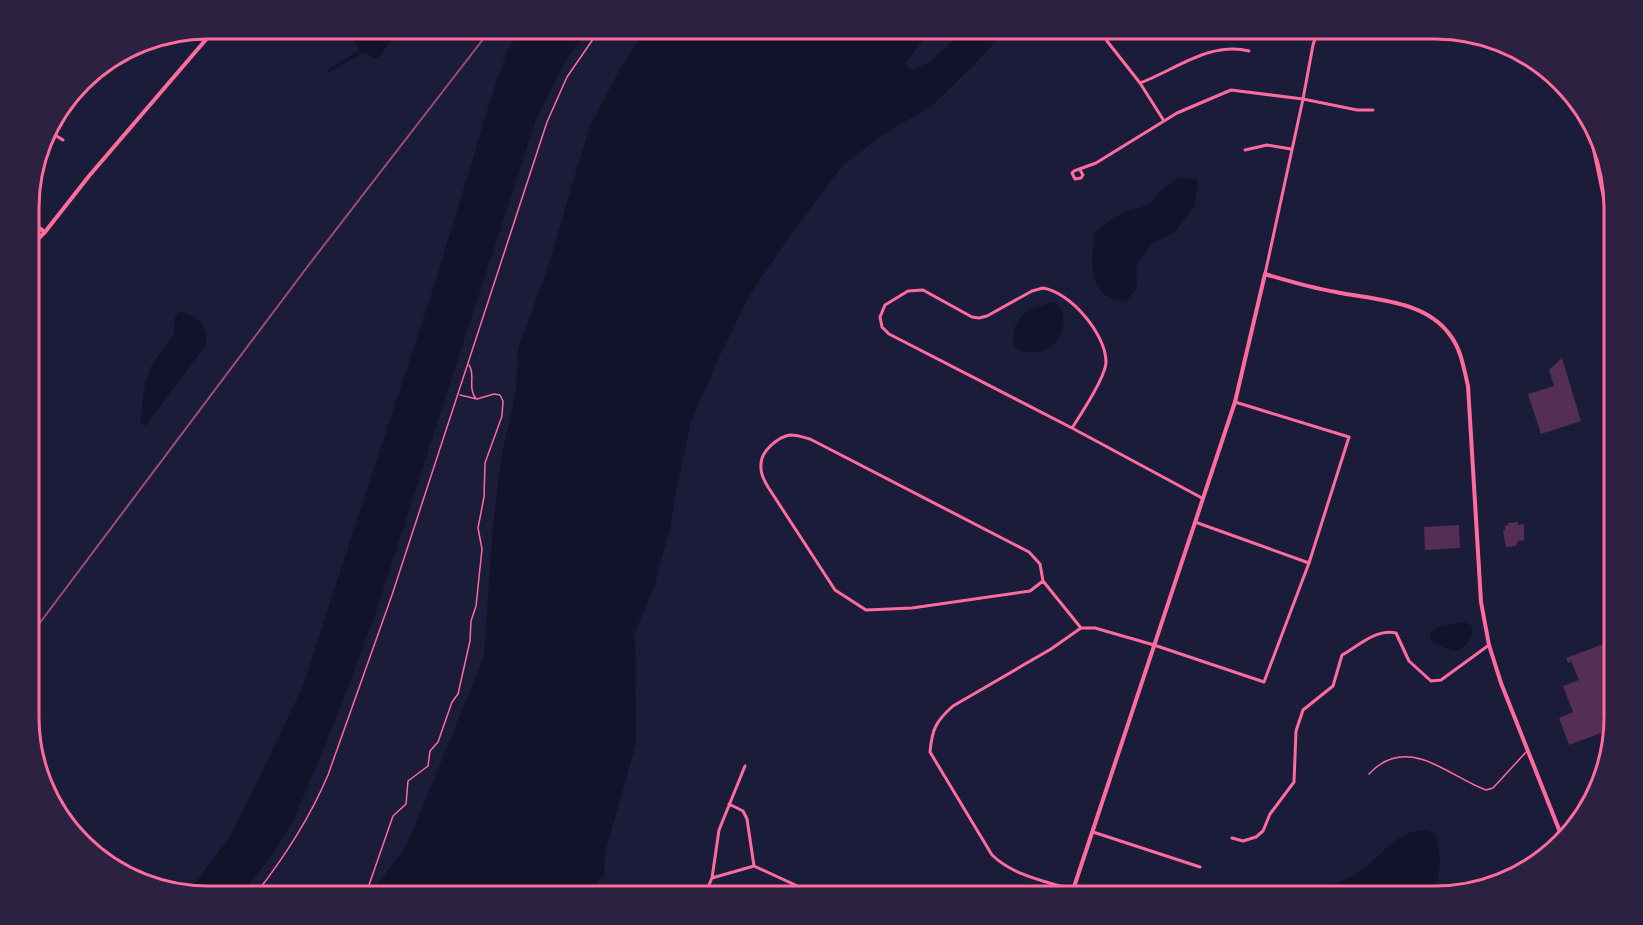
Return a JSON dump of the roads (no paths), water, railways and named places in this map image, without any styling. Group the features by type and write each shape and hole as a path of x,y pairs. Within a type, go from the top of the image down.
{"highway":[{"path":"1597,160 1603,191"}],"street":[{"path":"39,238 206,39"},
{"path":"1107,39 1140,83 1164,122"},
{"path":"1074,886 1235,402 1304,99 1315,39"},
{"path":"1140,83 1213,51 1237,48 1249,51"},
{"path":"1080,170 1177,113 1232,90 1304,99 1357,110 1373,110"},
{"path":"55,135 63,140"},
{"path":"1245,150 1267,145 1291,149"},
{"path":"39,228 45,232"},
{"path":"1265,274 1337,293 1408,307 1429,316 1450,334 1462,361 1468,386 1481,602 1489,645 1501,683 1559,831"},
{"path":"1072,428 1102,376 1106,363 1104,350 1097,333 1082,314 1062,295 1043,288 1032,291 987,316 979,318 972,317 922,290 908,291 885,305 880,317 882,327 889,334 1202,498"},
{"path":"1060,886 1024,875 1003,865 992,855 930,752 931,734 939,718 953,706 1051,649 1081,628 1095,628 1154,645 1264,682 1309,563 1349,437 1235,402"},
{"path":"1043,581 1030,591 912,608 866,610 835,590 768,487 761,472 760,461 776,441 787,436 797,435 810,439 1029,552 1040,564 1043,581 1081,628"},
{"path":"1195,522 1309,563"},
{"path":"1232,838 1243,841 1256,837 1263,831 1270,814 1294,782 1296,731 1303,710 1333,686 1342,656 1374,636 1388,631 1396,633 1409,662 1431,681 1441,680 1489,645"},
{"path":"708,886 712,878 718,830 745,766"},
{"path":"729,804 743,811 747,819 754,866"},
{"path":"1093,832 1200,867"},
{"path":"712,878 754,866 799,886"}],"lane":[{"path":"1369,774 1388,759 1402,756 1425,759 1486,790 1493,788 1528,750"}],"railway":[{"path":"39,624 311,262 483,39"}]}
